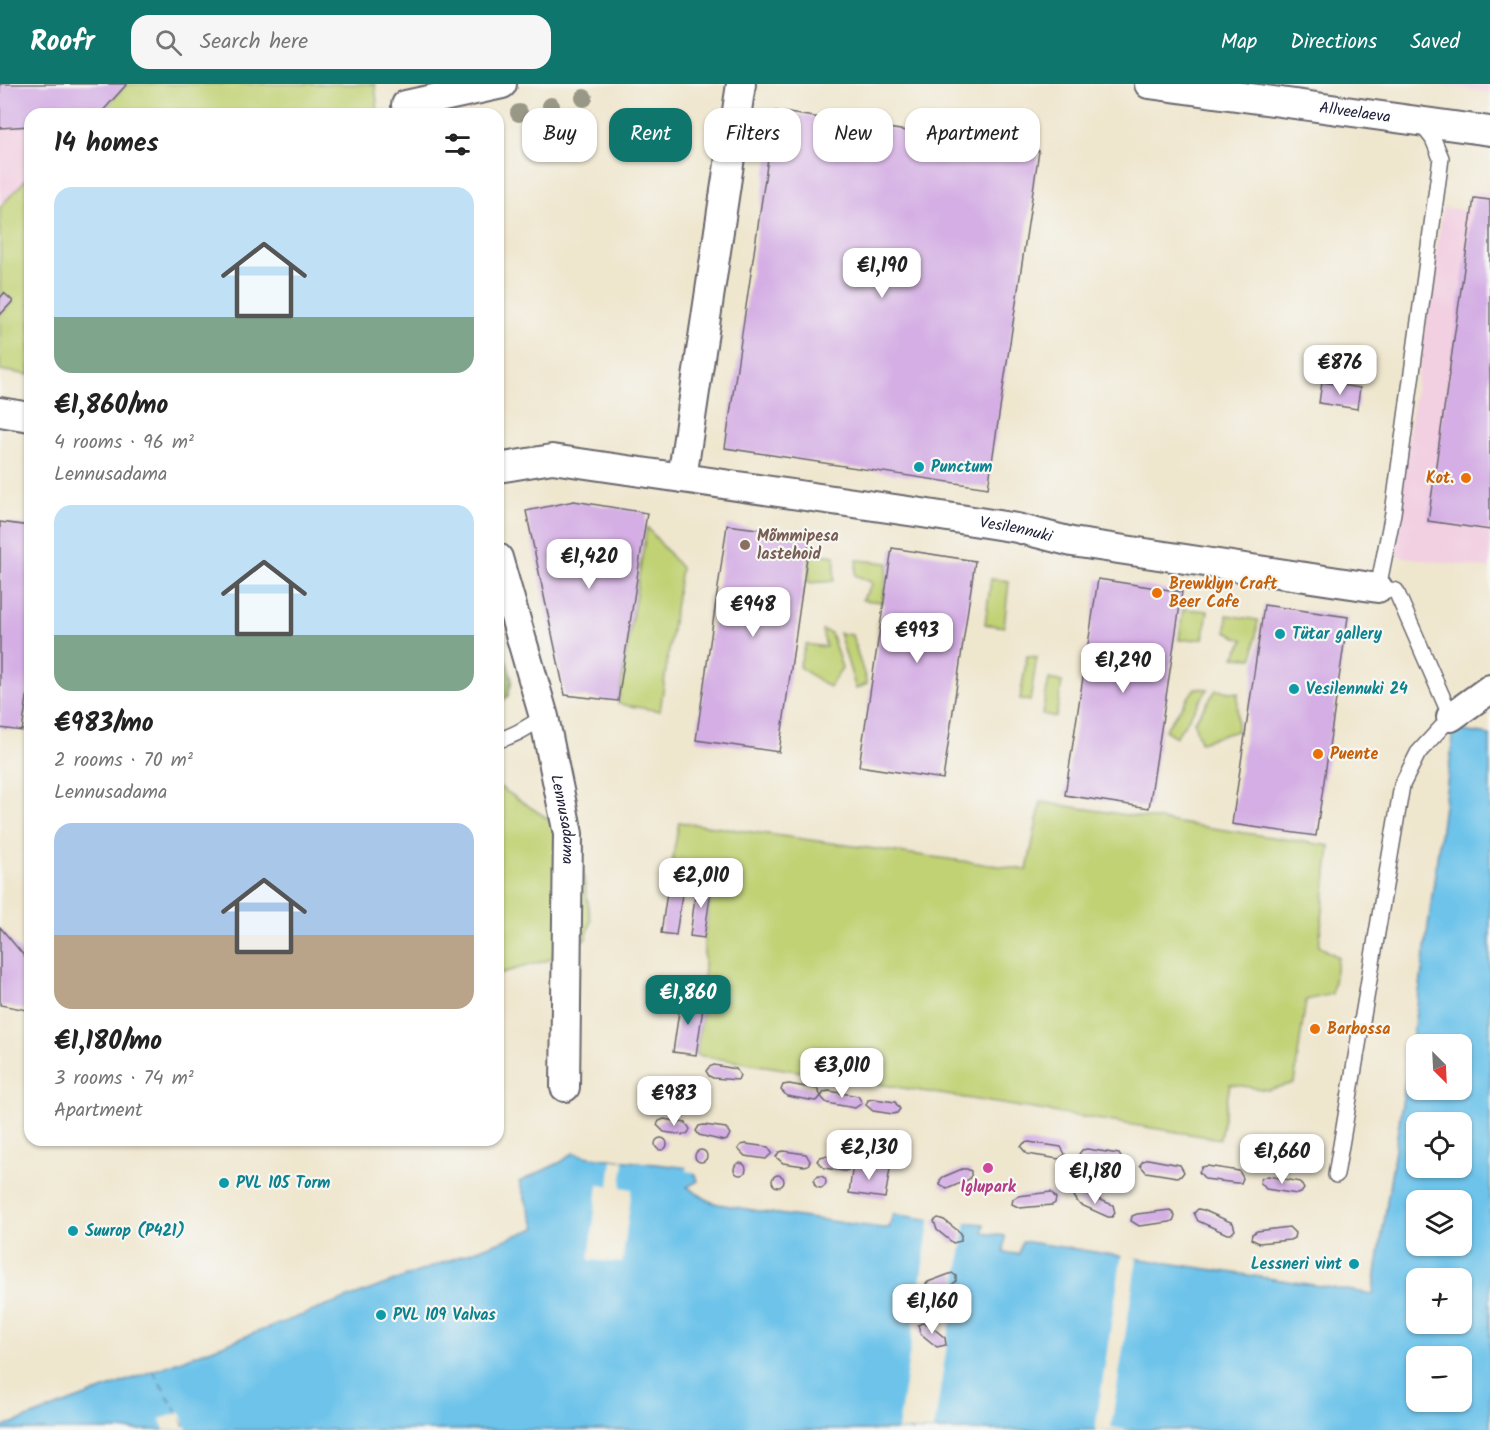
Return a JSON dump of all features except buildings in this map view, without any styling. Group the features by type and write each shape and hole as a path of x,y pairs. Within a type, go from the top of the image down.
{"street":[{"path":"405,101 502,84"},
{"path":"682,478 741,84"},
{"name":"Allveelaeva","path":"1149,84 1490,130"},
{"path":"0,412 24,416"},
{"name":"Vesilennuki","path":"504,467 552,459 932,514 1017,528 1072,542 1378,588"},
{"name":"Lennusadama","path":"504,579 544,717 568,834 565,1088"},
{"path":"1451,717 1490,689"}],"lane":[{"path":"1378,588 1393,513 1442,158 1433,138 1417,119"},
{"name":"Vesilennuki","path":"1378,588 1396,591 1451,717"},
{"path":"504,739 528,728 544,717"},
{"path":"1336,1175 1402,785 1418,753 1451,717"}],"shaded area":[{"path":"0,84 127,84 105,108 24,108 24,198 0,224"},
{"path":"1433,84 1490,84 1490,93"},
{"path":"1472,191 1490,194 1490,569 1391,555 1443,207 1467,211"}],"green space":[{"path":"127,84 375,84 377,108 105,108"},
{"path":"24,181 24,374 0,370 0,315 13,301 4,294 0,298 0,207"},
{"path":"647,527 681,568 660,711 618,704"},
{"path":"811,553 835,556 834,581 808,583"},
{"path":"857,560 888,563 882,602 862,600 873,583 855,575"},
{"path":"991,579 1009,581 1004,627 985,624"},
{"path":"1183,609 1208,611 1203,639 1179,640"},
{"path":"1227,615 1258,620 1253,658 1234,657 1244,640 1226,632"},
{"path":"822,630 831,633 842,668 829,687 799,667 806,644 826,647"},
{"path":"839,633 852,635 867,684 856,689"},
{"path":"504,651 512,680 508,696 504,700"},
{"path":"1027,656 1037,657 1030,701 1020,699"},
{"path":"1049,679 1062,682 1056,717 1042,714"},
{"path":"1195,688 1208,689 1176,737 1165,730"},
{"path":"1216,690 1238,693 1237,731 1200,742 1194,722"},
{"path":"504,790 553,822 579,850 591,921 586,938 548,960 504,972"},
{"path":"1041,802 1330,846 1319,946 1338,957 1332,994 1306,1000 1294,1083 1268,1090 1230,1084 1220,1139 696,1055 704,1001 704,938 712,884 669,879 679,822 1027,870"}],"water":[{"path":"1454,730 1490,735 1490,1430 0,1430 0,1428 536,1228 519,1182 561,1162 573,1153 590,1157 692,1168 698,1181 687,1187 718,1204 882,1228 889,1228 893,1214 984,1224 983,1233 1005,1236 1004,1253 1019,1254 1022,1241 1373,1294 1406,1077 1406,1100 1472,1100 1472,1034 1413,1034"}],"pier":[{"path":"586,1153 693,1165 698,1173 686,1171 687,1167"},
{"path":"612,1160 624,1161 621,1187 632,1189 622,1263 589,1260 598,1185 609,1186"},
{"path":"930,1217 966,1221 934,1430 898,1430"},
{"path":"1122,1254 1137,1258 1111,1427 1130,1430 1095,1430"},
{"path":"181,1412 187,1430 164,1430 160,1419"}],"ferry route":[{"path":"153,1371 187,1430"}],"place":[{"name":"Punctum","path":"919,467"},
{"name":"Kot.","path":"1466,478"},
{"name":"Mõmmipesa lastehoid","path":"745,545"},
{"name":"Brewklyn Craft Beer Cafe","path":"1157,593"},
{"name":"Tütar gallery","path":"1280,634"},
{"name":"Vesilennuki 24","path":"1294,689"},
{"name":"Puente","path":"1318,754"},
{"name":"Barbossa","path":"1315,1029"},
{"name":"Iglupark","path":"988,1168"},
{"name":"PVL 105 Torm","path":"224,1183"},
{"name":"Suurop (P421)","path":"73,1231"},
{"name":"Lessneri vint","path":"1354,1264"},
{"name":"PVL 109 Valvas","path":"381,1315"}]}
